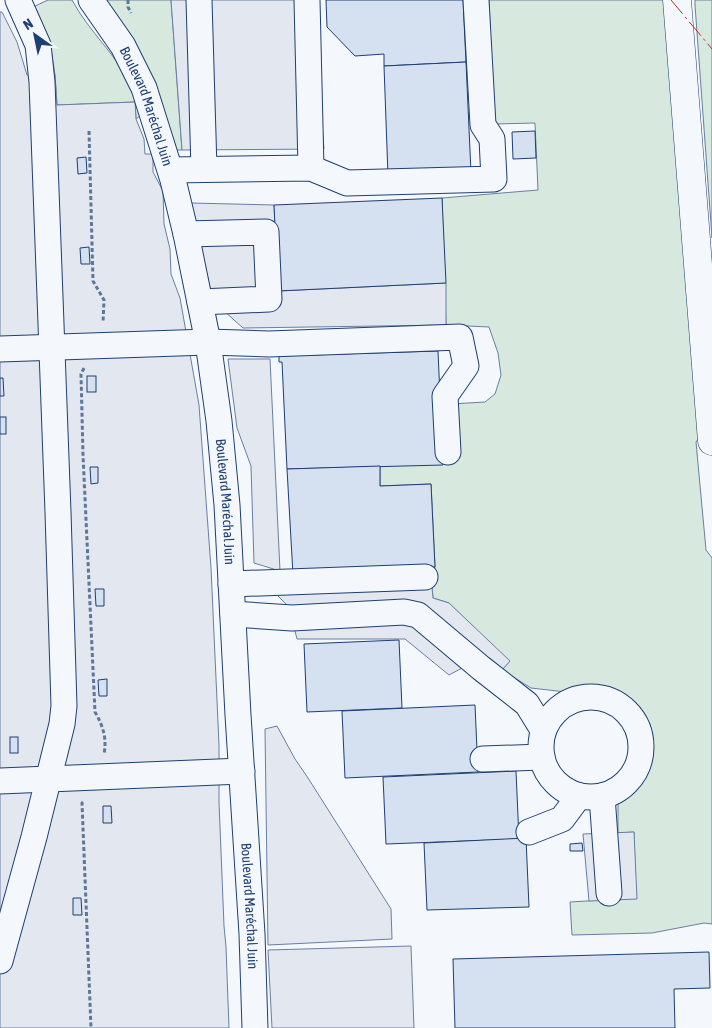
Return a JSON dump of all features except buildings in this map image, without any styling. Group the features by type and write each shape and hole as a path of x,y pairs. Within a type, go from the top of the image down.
{"highway":[{"path":"677,0 712,440"}],"street":[{"path":"0,961 23,881 62,724 64,706 42,82 38,45 18,0"},
{"name":"Boulevard Maréchal Juin","path":"90,0 123,46 144,88 171,170 208,342 219,421 227,505 252,934 255,1028"},
{"path":"199,0 204,169"},
{"path":"306,0 311,168"},
{"path":"171,170 311,168 347,183 494,179 492,139 482,125 476,0"},
{"path":"186,234 266,232 269,299 200,302"},
{"path":"0,349 208,342 269,344 460,337 466,366 445,396 448,452"},
{"path":"231,584 425,577"},
{"path":"234,614 292,618 404,612 418,615 527,704 543,730"},
{"path":"591,696 607,699 622,706 633,718 640,733 642,749 638,765 630,779 617,790 591,796 567,791 554,781 544,766 540,750 543,730 549,718 561,706 575,699 591,696"},
{"path":"483,759 542,757"},
{"path":"0,781 242,770"},
{"path":"528,832 562,819 591,796"},
{"path":"591,796 609,893"}],"path":[{"path":"89,132 93,281 104,300 104,320 96,346 81,374 83,455 96,712 105,734 105,750 100,777 82,803 91,1028"}],"shaded area":[{"path":"48,0 72,0 127,77 141,115 136,119 135,102 57,105 50,42 33,7"},
{"path":"104,0 171,0 182,150 174,150"},
{"path":"171,0 318,0 319,91 324,149 182,150"},
{"path":"489,0 667,0 703,432 696,442 706,550 712,558 712,924 704,923 652,933 572,935 570,902 636,898 634,832 618,833 618,803 632,790 643,774 649,755 648,736 643,719 619,695 601,689 566,692 531,688 502,670 509,662 449,603 433,598 431,577 435,567 431,484 380,486 380,466 453,463 451,404 485,402 495,394 501,375 498,353 489,327 446,325 442,198 538,190 535,123 494,124"},
{"path":"695,0 712,0 712,238 695,5"},
{"path":"0,12 2,12 17,42 27,75 55,75 57,105 135,102 136,119 144,139 145,154 153,154 153,172 163,191 164,224 170,249 171,274 180,298 199,405 211,568 229,1028 0,1028"},
{"path":"191,203 274,205 278,291 446,283 446,325 243,328 213,301"},
{"path":"228,359 270,359 280,571 254,563 251,466 237,428"},
{"path":"431,577 433,598 449,603 510,661 502,670 464,667 449,675 405,639 297,639 289,607 270,588"},
{"path":"277,726 295,759 391,909 392,939 268,945 265,729"},
{"path":"634,832 637,899 589,901 583,834"},
{"path":"411,946 414,1028 272,1028 268,950"}],"power":[{"path":"671,0 712,49"}]}
